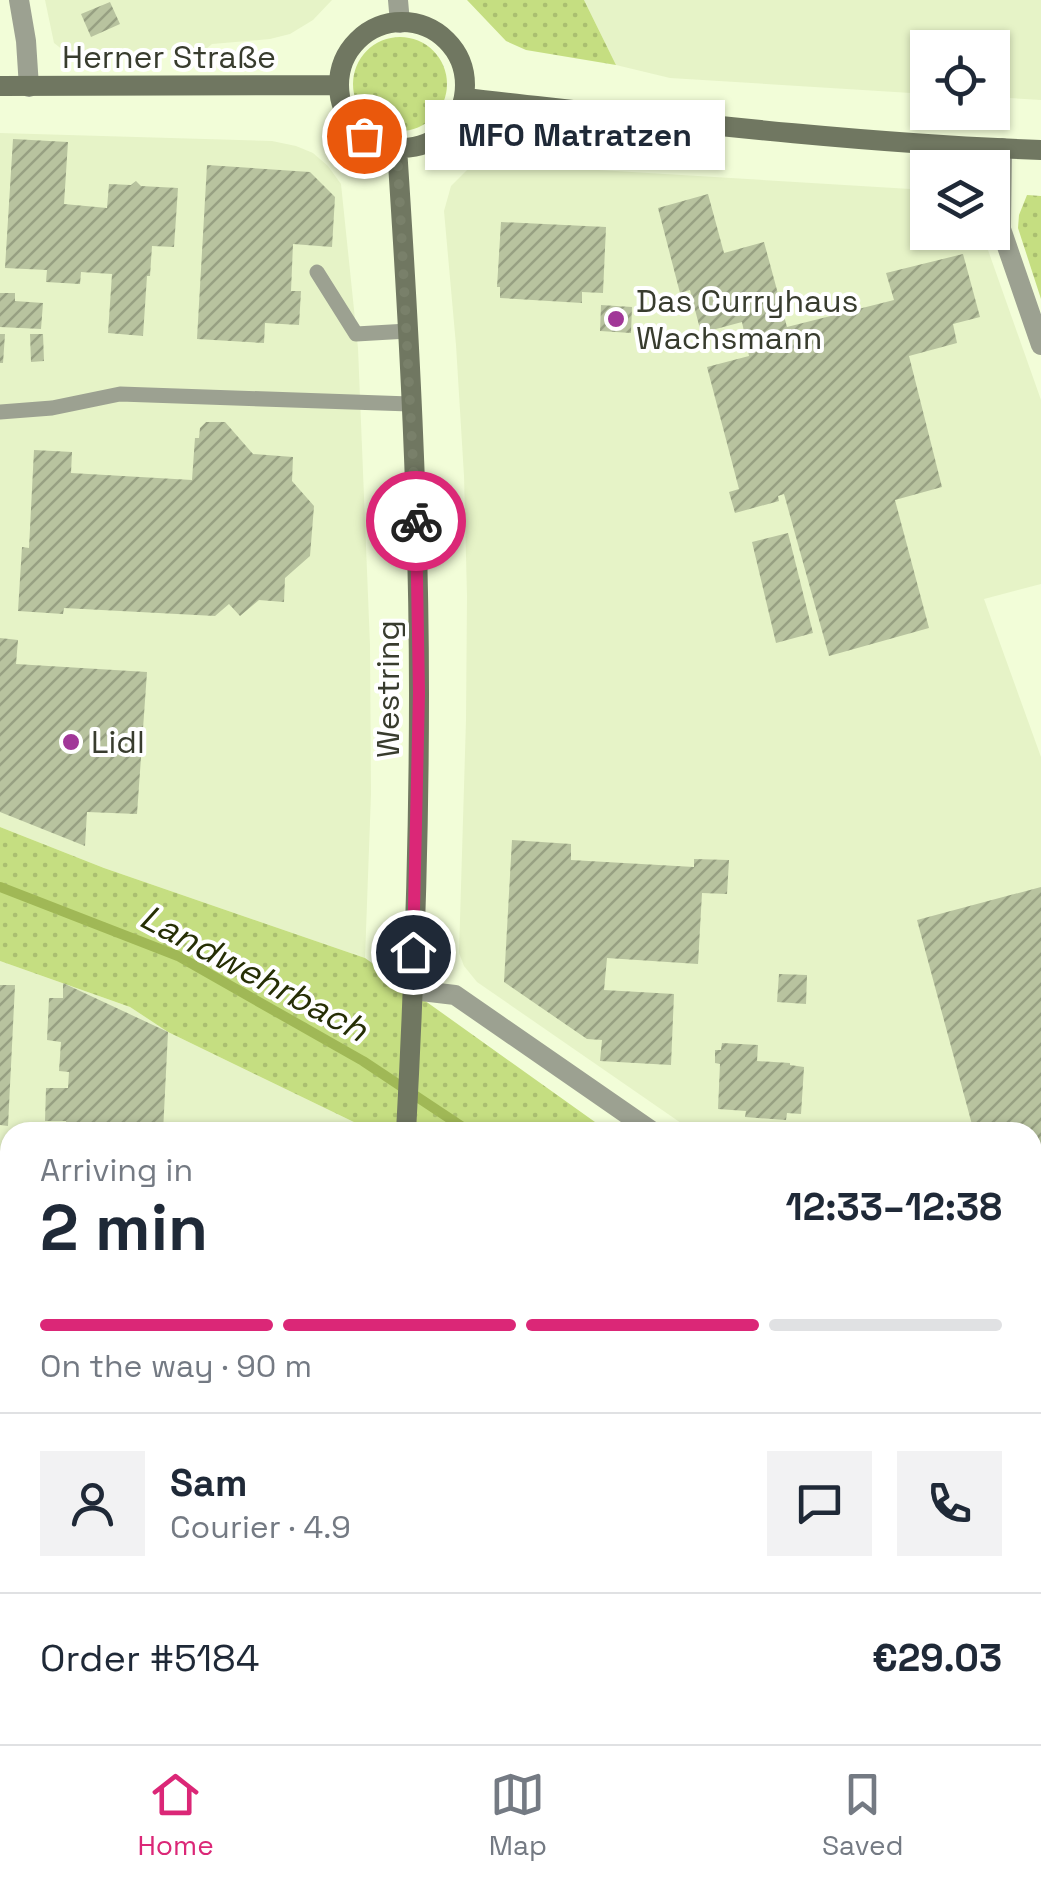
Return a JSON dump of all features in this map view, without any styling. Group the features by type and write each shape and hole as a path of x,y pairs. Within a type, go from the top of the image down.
{"main road":[{"path":"400,22 432,28 452,46 464,70 465,98 458,116 446,132 412,148 377,144 352,125 338,86 343,61 353,45 368,32 400,22"},
{"name":"Herner Straße","path":"0,86 338,86"},
{"path":"465,98 781,132 1041,150"},
{"name":"Westring","path":"397,148 417,536 419,693 407,1122"}],"street":[{"path":"19,0 29,87"},
{"path":"398,0 400,22"},
{"path":"1002,148 1000,229 1041,345"},
{"path":"412,990 455,994 639,1122"}],"lane":[{"path":"318,272 356,334 408,332"},
{"path":"0,412 52,408 120,394 410,404"}],"shaded area":[{"path":"45,0 332,0 313,20 290,34 270,39 212,44 206,49 76,53 54,43"},
{"path":"584,0 1041,0 1041,100 1010,98 1010,30 910,30 910,93 670,78 616,65"},
{"path":"0,133 272,141 313,153 341,184 358,348 370,645 371,794 365,958 104,868 0,827"},
{"path":"499,164 910,189 910,250 988,250 1041,400 1041,584 984,599 1041,757 1041,1122 680,1122 477,982 464,966 459,953 467,596 464,476 444,211 451,186 469,168"},
{"path":"0,961 130,1007 168,1032 354,1122 0,1122"}],"green space":[{"path":"467,0 584,0 616,65 526,50 506,41"},
{"path":"400,37 418,41 433,51 443,66 447,84 443,102 433,117 418,127 400,131 382,127 367,117 357,102 353,84 357,66 367,51 382,41"},
{"path":"1027,195 1041,196 1041,299 1018,228"},
{"path":"0,827 104,868 365,958 595,1122 354,1122 168,1032 130,1007 0,961"}],"building":[{"path":"110,2 120,24 91,37 81,14"},
{"path":"13,139 68,142 64,204 107,208 109,184 131,185 136,181 141,186 178,188 174,247 152,246 143,336 108,333 112,274 81,272 80,284 46,282 47,270 5,268"},
{"path":"207,165 310,172 335,197 332,247 293,244 291,291 301,291 299,325 265,323 264,343 197,339"},
{"path":"708,194 724,253 764,242 787,327 894,300 886,273 963,254 980,317 953,324 957,343 909,356 942,487 895,500 929,628 829,656 784,494 778,496 779,501 735,513 729,492 739,489 707,367 749,356 742,322 701,333 690,290 680,293 658,208"},
{"path":"501,222 606,227 603,293 582,292 582,303 500,298 497,287"},
{"path":"0,293 15,293 15,301 43,303 41,329 0,327"},
{"name":"Das Curryhaus Wachsmann","path":"601,305 632,307 631,333 600,331"},
{"path":"0,334 5,334 3,363 0,363"},
{"path":"30,334 43,334 44,361 31,362"},
{"path":"206,422 225,422 253,454 293,457 292,481 314,506 310,556 285,578 284,602 259,600 240,616 229,604 215,616 64,608 63,614 18,611 22,547 29,548 34,450 72,452 71,473 192,480 195,438 199,438 200,428"},
{"path":"788,533 813,633 776,643 752,542"},
{"name":"Lidl","path":"0,638 18,640 16,664 147,672 137,814 87,812 85,846 0,812"},
{"path":"512,840 571,844 571,860 694,867 694,859 729,860 727,894 702,893 698,964 607,958 604,990 674,994 671,1065 600,1061 602,1040 587,1039 504,982"},
{"path":"1041,887 1041,1122 971,1122 917,920"},
{"path":"779,974 807,975 806,1004 777,1002"},
{"path":"63,983 168,1032 164,1122 45,1121 46,1088 68,1088 69,1072 59,1071 61,1042 47,1040 49,998 63,998"},
{"path":"0,985 15,985 8,1122 0,1122"},
{"path":"722,1043 758,1045 757,1061 804,1067 801,1114 787,1113 786,1120 745,1117 746,1111 718,1109 720,1064 715,1063 715,1050 721,1050"}],"waterway":[{"name":"Landwehrbach","path":"0,887 178,956 363,1061 455,1122"}],"way so far":[{"path":"364,136 377,144 397,148 416,521"}],"place":[{"name":"MFO Matratzen","path":"364,136"},
{"name":"Das Curryhaus Wachsmann","path":"616,319"},
{"name":"Lidl","path":"71,742"}],"route":[{"path":"413,952 419,693 416,521"}]}
